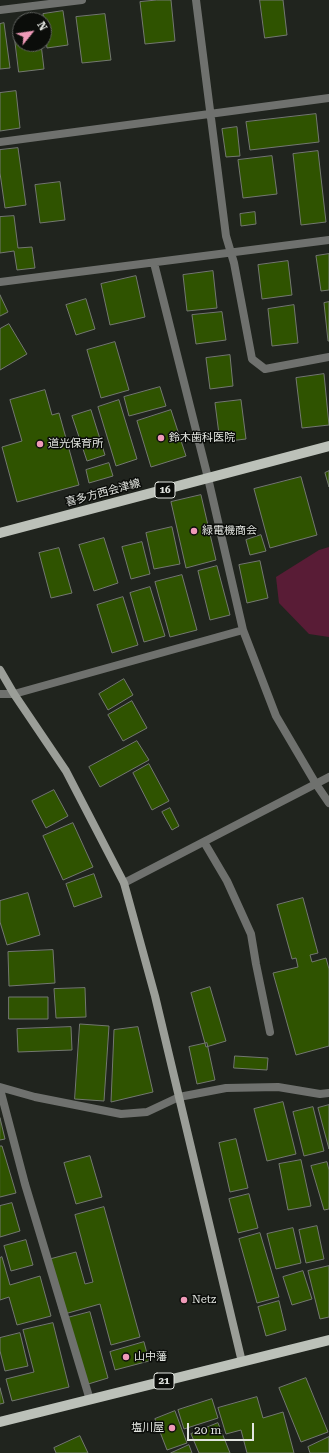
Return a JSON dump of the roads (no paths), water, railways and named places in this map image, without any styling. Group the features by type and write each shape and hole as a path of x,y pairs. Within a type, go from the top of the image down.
{"main road":[{"name":"喜多方西会津線","path":"0,533 329,446"},
{"name":"21","path":"0,1422 329,1340"}],"street":[{"path":"0,10 82,0"},
{"path":"196,0 226,236 231,252 252,359 265,369 329,357"},
{"path":"0,142 329,98"},
{"path":"0,282 329,240"},
{"path":"154,263 208,478 243,630 276,716 316,784 329,803"},
{"path":"0,694 14,694 243,630"},
{"path":"0,670 14,694 66,771 124,883 155,996 242,1362"},
{"path":"124,883 329,777"},
{"path":"204,842 227,881 251,934 270,1032"},
{"path":"90,1400 25,1184 0,1088 35,1097 121,1114 147,1112 179,1097 226,1088 278,1087 320,1094 329,1093"}],"place":[{"name":"鈴木歯科医院","path":"161,438"},
{"name":"道光保育所","path":"40,444"},
{"name":"緑電機商会","path":"194,531"},
{"name":"Netz","path":"184,1300"},
{"name":"山中藩","path":"126,1357"},
{"name":"塩川屋","path":"172,1428"}]}
